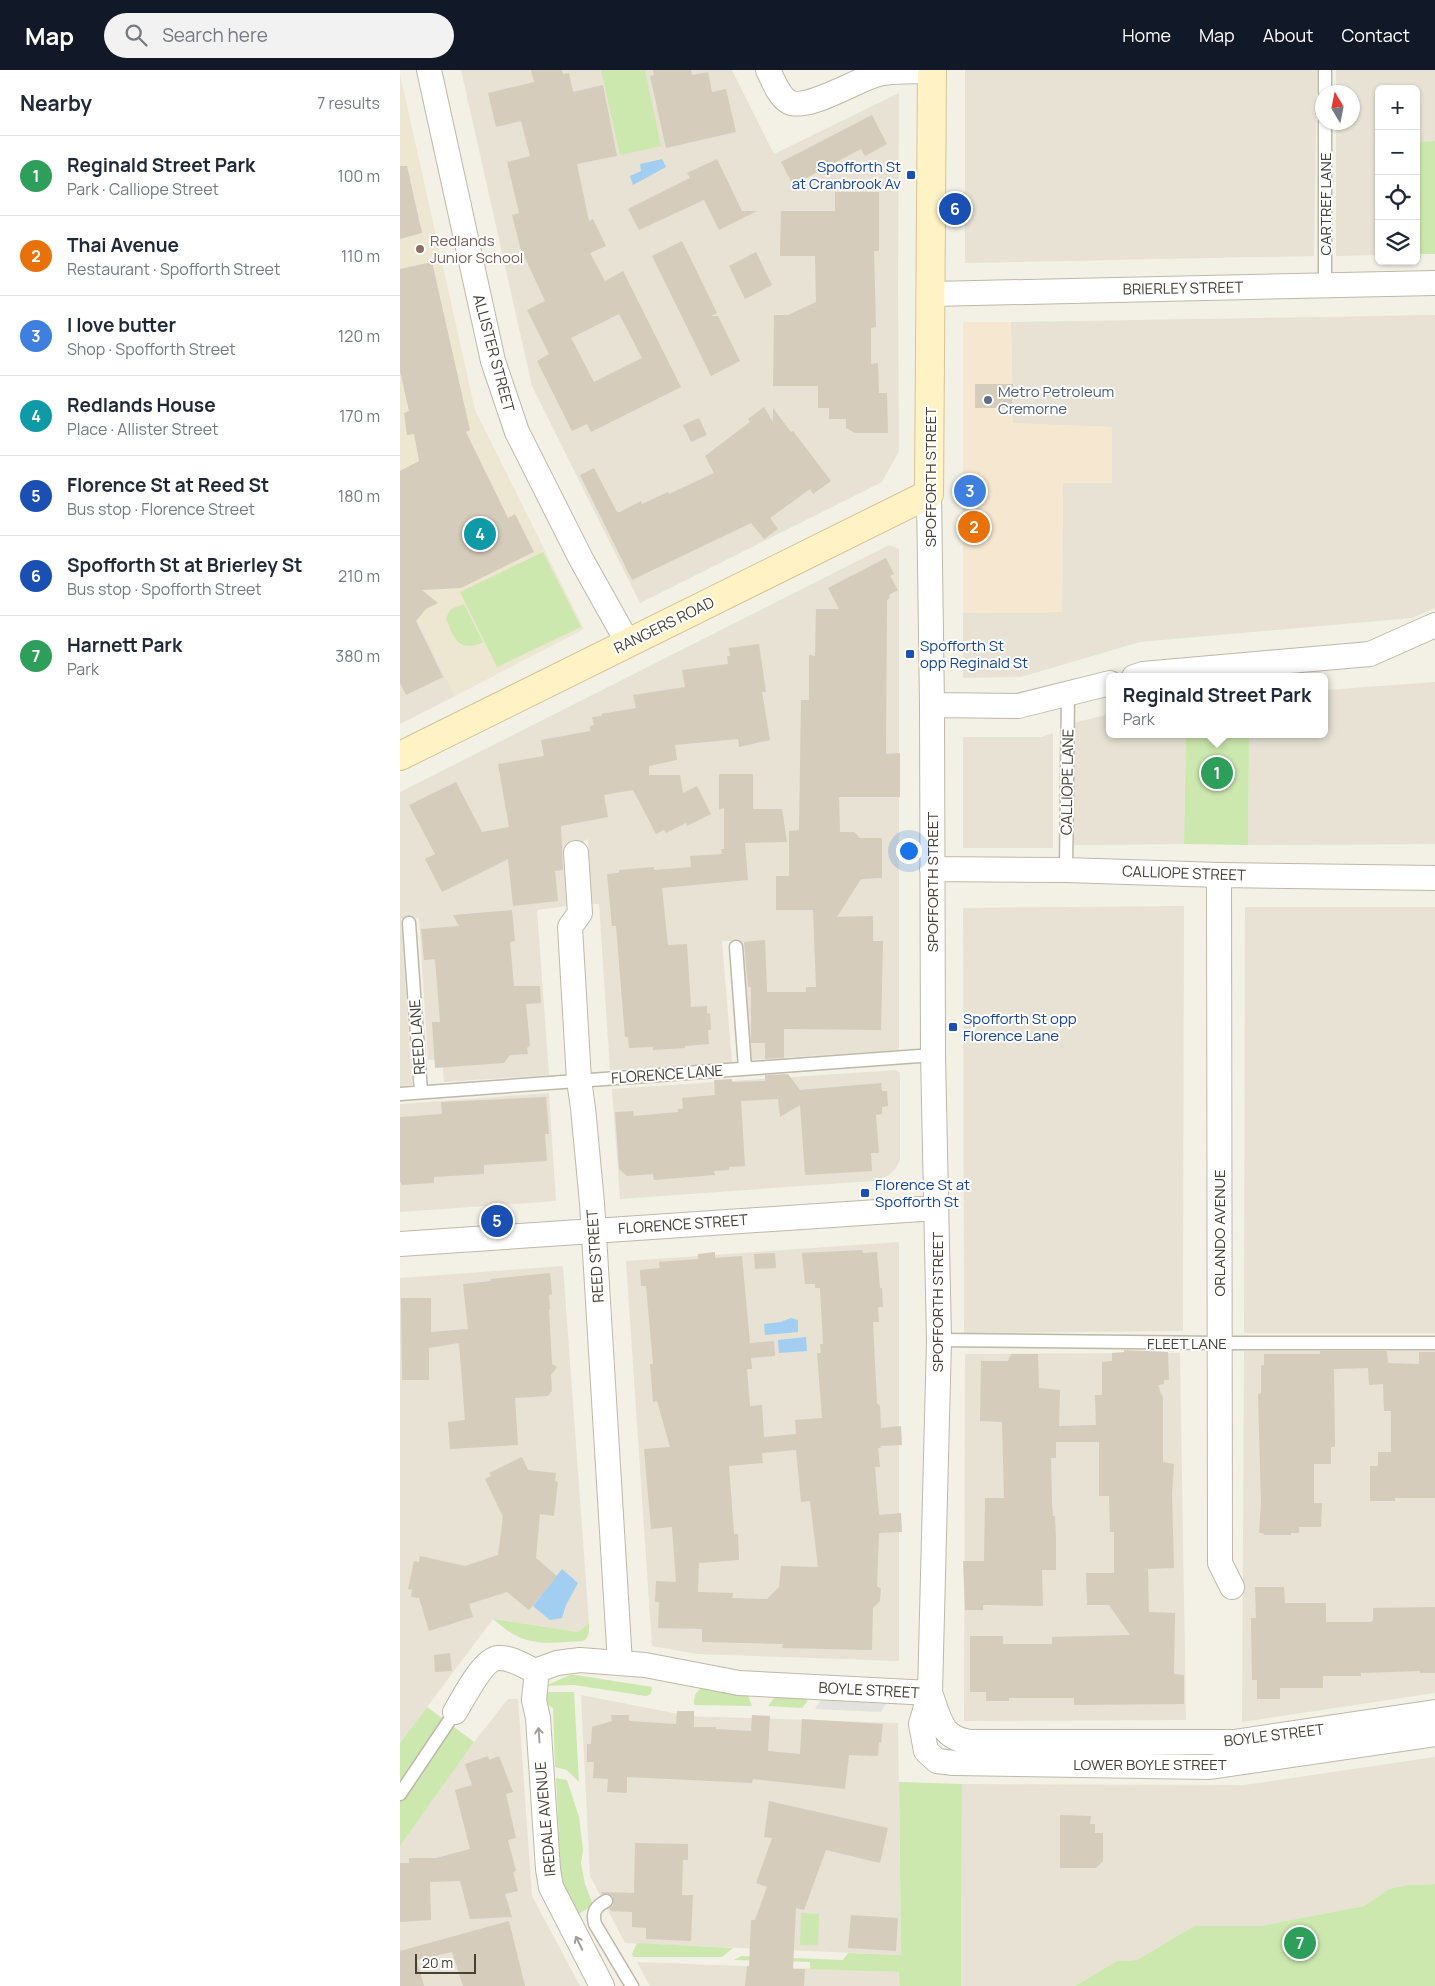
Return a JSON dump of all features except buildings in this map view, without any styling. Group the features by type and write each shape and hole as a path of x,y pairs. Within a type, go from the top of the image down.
{"main road":[{"name":"SPOFFORTH STREET","path":"929,494 933,71"},
{"name":"RANGERS ROAD","path":"400,756 929,494"}],"street":[{"name":"ALLISTER STREET","path":"430,70 493,361 506,402 521,441 581,559 628,643"},
{"path":"768,70 782,95 788,101 795,104 812,101 877,74 933,71"},
{"name":"BRIERLEY STREET","path":"932,294 1435,283"},
{"name":"SPOFFORTH STREET","path":"929,494 933,1056 939,1340 930,1693"},
{"path":"1154,673 1370,654 1435,625"},
{"path":"932,705 1018,706 1106,684"},
{"name":"REED STREET","path":"576,853 580,913 570,927 579,1080 584,1108 593,1230 620,1663"},
{"name":"CALLIOPE STREET","path":"932,869 1435,878"},
{"name":"ORLANDO AVENUE","path":"1219,875 1218,1343 1220,1562 1232,1587"},
{"name":"FLORENCE STREET","path":"400,1244 936,1208"},
{"path":"455,1712 485,1664 496,1658 508,1659 535,1670"},
{"name":"BOYLE STREET","path":"535,1670 557,1663 580,1660 645,1665 739,1682 930,1693 943,1728 957,1740 970,1742 1234,1742 1435,1712"},
{"name":"IREDALE AVENUE","path":"535,1670 534,1700 538,1718 548,1869 552,1887 597,1978"},
{"name":"LOWER BOYLE STREET","path":"930,1693 920,1724 926,1751 937,1761 954,1764 1210,1767 1435,1734"}],"lane":[{"path":"1325,70 1325,85"},
{"name":"CARTREF LANE","path":"1325,130 1325,284"},
{"name":"CALLIOPE LANE","path":"1066,870 1068,694"},
{"name":"REED LANE","path":"409,923 421,1092"},
{"path":"736,947 745,1068"},
{"name":"FLORENCE LANE","path":"400,1094 933,1056"},
{"name":"FLEET LANE","path":"939,1340 1218,1343 1435,1342"},
{"path":"400,1794 455,1712"},
{"path":"606,1901 598,1906 593,1916 595,1924 632,1986"},
{"path":"597,1978 615,1959"}],"shaded area":[{"path":"461,70 732,70 774,154 899,93 899,451 882,482 640,603 532,386"},
{"path":"965,70 1317,70 1317,85 1315,85 1314,256 965,263"},
{"path":"1336,70 1435,70 1435,141 1420,142 1420,85 1375,85 1375,255 1336,256 1336,130 1360,130 1360,85 1336,85"},
{"name":"Redlands Junior School","path":"400,74 475,410 584,629 455,696 400,585"},
{"path":"1435,315 1435,608 1412,618 1140,642 1021,677 963,678 963,613 1062,612 1063,483 1111,483 1112,427 1013,424 1011,322"},
{"path":"963,322 1011,322 1013,423 1112,427 1112,483 1063,483 1062,612 963,613"},
{"path":"889,545 899,549 899,1050 749,1060 741,941 722,941 732,1063 610,1070 599,904 591,904 588,839 563,853 567,906 537,910 549,1075 444,1082 442,1059 428,1060 419,918 401,919 412,1085 400,1086 400,792"},
{"path":"400,585 455,696 400,724"},
{"path":"1435,682 1435,844 1248,845 1249,738 1328,738 1328,690"},
{"path":"1106,715 1106,738 1186,738 1184,844 1073,845 1074,723"},
{"path":"1053,733 1053,848 963,848 963,737 1041,737"},
{"path":"1184,906 1183,1331 964,1333 963,908"},
{"path":"1245,907 1435,907 1435,1333 1244,1333"},
{"path":"896,1070 900,1073 900,1160 896,1168 889,1175 881,1179 620,1199 612,1089"},
{"path":"549,1093 556,1201 400,1212 400,1104"},
{"path":"899,1242 899,1661 698,1654 652,1646 626,1261"},
{"path":"563,1266 589,1623 578,1632 493,1619 400,1743 400,1278"},
{"path":"1244,1351 1435,1351 1435,1693 1242,1722"},
{"path":"1180,1353 1186,1720 964,1721 965,1354"},
{"path":"581,1695 689,1716 898,1723 901,1955 625,1943 590,1876"},
{"path":"824,1695 889,1699 881,1712 815,1709"},
{"path":"508,1699 518,1699 532,1896 580,1986 400,1986 400,1846 474,1742"},
{"path":"1435,1757 1435,1884 1408,1885 1389,1889 1364,1906 1260,1926 1194,1926 1137,1960 1117,1961 1075,1986 961,1986 962,1784 1244,1785"},
{"path":"637,1962 900,1972 900,1986 650,1986"}],"green space":[{"path":"601,70 645,70 661,146 620,155"},
{"path":"1435,141 1435,254 1420,254 1420,142"},
{"path":"543,552 581,627 497,667 460,592"},
{"path":"464,604 483,642 475,645 463,645 458,642 451,631 446,618 451,609"},
{"path":"1186,738 1249,738 1248,845 1184,844"},
{"path":"493,1619 578,1632 589,1623 589,1633 583,1641 534,1642 513,1634"},
{"path":"570,1675 652,1687 651,1694 646,1696 574,1685 545,1686"},
{"path":"703,1687 747,1693 752,1706 694,1705 696,1694"},
{"path":"543,1692 574,1692 579,1782 567,1770 555,1767 553,1708 542,1701"},
{"path":"779,1692 808,1695 807,1702 802,1708 768,1706"},
{"path":"427,1707 474,1742 400,1846 400,1743"},
{"path":"556,1778 567,1780 579,1817 583,1850 581,1863 585,1884 593,1905 577,1915 561,1878"},
{"path":"899,1782 962,1784 961,1986 900,1986 899,1972 810,1969 810,1962 734,1960 741,1956 843,1960 848,1953 901,1955"},
{"path":"1435,1884 1435,1986 1075,1986 1117,1961 1137,1960 1194,1926 1260,1926 1364,1906 1389,1889 1408,1885"},
{"path":"801,1913 819,1914 818,1945 800,1945"},
{"path":"637,1943 733,1948 722,1957 633,1957 632,1954"}],"water":[{"path":"662,159 666,167 633,185 630,176 641,171 640,164"},
{"path":"791,1318 798,1320 798,1332 765,1335 764,1324 781,1322"},
{"path":"806,1337 807,1351 779,1353 778,1340"},
{"path":"562,1569 578,1583 566,1605 562,1618 550,1620 533,1606"}],"place":[{"name":"Spofforth St at Cranbrook Av","path":"911,175"},
{"name":"Spofforth St at Brierley St","path":"955,209"},
{"name":"Redlands Junior School","path":"420,249"},
{"name":"Metro Petroleum Cremorne","path":"988,400"},
{"name":"I love butter","path":"970,491"},
{"name":"Thai Avenue","path":"974,527"},
{"name":"Redlands House","path":"480,534"},
{"name":"Spofforth St opp Reginald St","path":"910,654"},
{"name":"Reginald Street Park","path":"1217,773"},
{"name":"Spofforth St opp Florence Lane","path":"953,1027"},
{"name":"Florence St at Spofforth St","path":"865,1193"},
{"name":"Florence St at Reed St","path":"497,1221"},
{"name":"Harnett Park","path":"1300,1943"}]}
